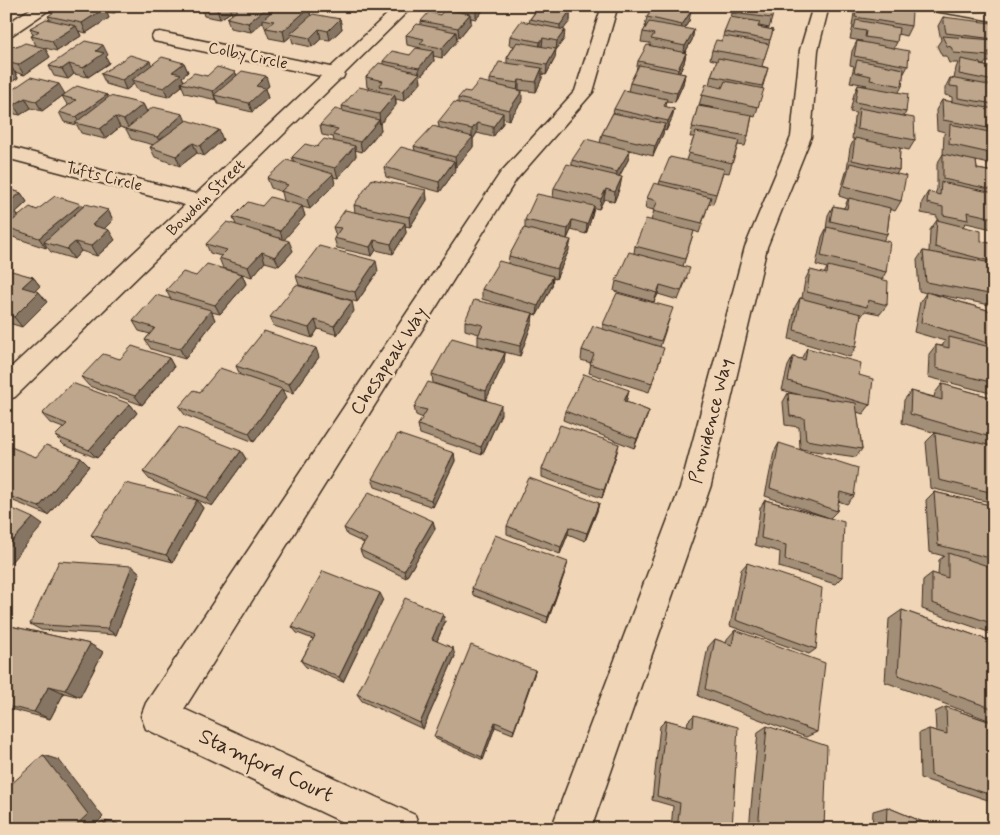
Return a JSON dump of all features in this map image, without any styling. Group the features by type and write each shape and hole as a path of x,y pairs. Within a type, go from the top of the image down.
{"street":[{"path":"6,31 47,6"},
{"name":"Bowdoin Street","path":"6,389 337,74 405,6"},
{"name":"Chesapeak Way","path":"159,716 508,176 584,92 608,12 612,6"},
{"name":"Providence Way","path":"572,829 696,485 756,246 801,137 809,50 822,6"},
{"path":"934,6 994,16"},
{"name":"Colby Circle","path":"160,37 337,74"},
{"name":"Tufts Circle","path":"6,152 201,202"},
{"name":"Stamford Court","path":"159,716 401,829"}],"building":[{"path":"63,6 79,8 82,6 95,6 105,8 82,23 48,16"},
{"path":"201,6 222,6 217,10"},
{"path":"233,6 269,6 248,23 227,18 238,10 230,9"},
{"path":"292,6 309,8 283,31 266,28 274,21 263,19 277,7 288,9"},
{"path":"458,6 479,6 476,10"},
{"path":"540,6 570,11 560,25 530,19"},
{"path":"655,6 668,6 691,11 682,25 647,17"},
{"path":"734,6 774,6 772,18 732,13"},
{"path":"858,6 876,6 912,12 911,26 855,17"},
{"path":"445,9 470,14 458,28 421,21 429,12 440,15"},
{"path":"313,14 340,19 328,31 319,29 310,38 290,34"},
{"path":"730,17 760,22 758,27 773,30 770,40 724,32"},
{"path":"943,17 992,23 994,39 946,33"},
{"path":"46,19 76,26 52,41 31,36 39,31 30,28"},
{"path":"856,20 899,28 897,42 865,37 866,31 854,29"},
{"path":"521,21 565,30 557,41 543,38 540,42 510,36"},
{"path":"649,22 694,30 685,46 651,39 654,34 643,32"},
{"path":"417,24 456,32 442,48 420,44 424,39 406,35"},
{"path":"724,36 769,44 764,59 712,50 716,40 722,41"},
{"path":"942,36 994,40 994,52 988,52 990,56 954,53 951,47 947,46"},
{"path":"85,41 103,45 96,51 104,53 83,68 69,64 62,69 49,66"},
{"path":"857,41 909,51 908,66 854,56"},
{"path":"517,42 556,49 547,65 507,58"},
{"path":"25,43 45,48 18,65 6,62 6,45 17,47"},
{"path":"647,45 686,53 678,69 638,61"},
{"path":"416,48 433,51 419,68 383,61 392,51 410,55"},
{"path":"130,55 150,61 122,80 101,74"},
{"path":"162,57 184,63 172,72 181,74 164,88 132,80"},
{"path":"718,58 768,68 762,86 711,76"},
{"path":"961,59 994,68 994,81 959,74"},
{"path":"857,60 904,69 902,86 870,80 871,76 854,72"},
{"path":"499,62 542,68 536,82 519,80 518,83 490,79"},
{"path":"379,63 420,73 403,91 379,86 383,81 366,77"},
{"path":"639,65 685,74 677,93 630,83"},
{"path":"6,66 12,68 6,72"},
{"path":"217,67 235,72 213,91 181,83 194,73 207,76"},
{"path":"242,71 266,76 256,86 265,88 249,103 214,95"},
{"path":"31,77 59,84 36,101 25,98 14,105 6,103 6,94"},
{"path":"950,78 994,86 994,104 958,98 958,87 950,86"},
{"path":"479,81 522,91 509,110 458,98 464,91 470,92"},
{"path":"725,81 764,89 758,107 702,95 706,84 722,88"},
{"path":"858,85 908,94 906,112 855,102"},
{"path":"77,86 107,95 76,117 59,112 76,100 62,96"},
{"path":"359,87 395,95 379,114 342,106"},
{"path":"624,90 667,99 664,106 674,109 668,121 614,109"},
{"path":"110,96 143,104 124,120 115,117 100,129 75,123"},
{"path":"942,100 994,109 994,129 943,120"},
{"path":"454,102 503,113 493,127 477,123 472,129 438,122"},
{"path":"698,106 752,115 748,136 692,127"},
{"path":"153,107 183,114 157,137 126,129"},
{"path":"859,108 914,118 915,140 857,129"},
{"path":"335,109 379,120 360,142 333,135 338,129 320,125"},
{"path":"613,113 665,124 655,146 602,134"},
{"path":"187,120 219,130 200,146 193,143 176,156 150,147"},
{"path":"950,124 994,133 994,154 949,144"},
{"path":"433,126 473,137 455,157 414,146"},
{"path":"696,132 739,141 732,163 688,153"},
{"path":"855,138 900,148 899,170 852,160"},
{"path":"324,139 355,146 335,168 292,157 305,144 317,147"},
{"path":"586,139 630,150 617,172 572,160"},
{"path":"401,147 454,161 439,182 384,167"},
{"path":"943,154 976,161 977,169 994,172 994,190 943,179"},
{"path":"670,157 724,169 716,194 660,181"},
{"path":"287,160 333,174 307,199 281,191 288,185 267,178"},
{"path":"850,163 906,176 901,201 844,186"},
{"path":"567,164 622,177 615,192 606,189 601,199 554,188"},
{"path":"372,179 426,190 409,217 354,205"},
{"path":"941,182 994,193 994,218 967,212 968,220 943,215 943,207 927,203 928,192 940,195"},
{"path":"654,183 711,197 702,223 653,211 658,201 647,198"},
{"path":"6,188 21,193 6,204"},
{"path":"537,194 594,206 587,224 572,220 568,229 525,220"},
{"path":"55,196 81,204 39,238 6,227 30,207 37,210"},
{"path":"270,197 302,206 280,231 233,217 248,202 262,206"},
{"path":"849,198 890,208 887,234 830,221 833,206 847,209"},
{"path":"86,204 108,210 92,225 109,230 91,246 75,242 67,249 44,242"},
{"path":"6,207 13,209 6,215"},
{"path":"345,210 405,223 391,244 374,240 370,247 334,238 341,228 333,227"},
{"path":"646,219 694,231 685,259 635,246"},
{"path":"937,220 981,231 981,241 994,244 994,262 935,247"},
{"path":"227,222 289,241 275,257 262,252 248,267 219,258 227,250 206,244"},
{"path":"827,227 890,242 886,272 821,256"},
{"path":"524,228 571,240 557,269 509,256"},
{"path":"319,246 376,261 355,292 296,276"},
{"path":"923,251 992,263 994,295 926,282"},
{"path":"629,252 690,268 681,291 660,285 657,293 616,281"},
{"path":"499,261 553,276 538,306 482,289"},
{"path":"207,264 242,274 215,305 166,290 183,272 196,276"},
{"path":"828,266 888,281 887,305 868,300 867,307 807,292 810,270 827,274"},
{"path":"6,271 33,277 22,287 39,292 14,317 6,315"},
{"path":"296,285 352,301 334,326 315,320 309,328 270,317"},
{"path":"926,292 994,312 994,345 921,322"},
{"path":"617,293 673,308 661,341 603,324"},
{"path":"156,295 211,310 180,349 145,340 155,328 133,321"},
{"path":"800,298 861,314 856,347 794,330"},
{"path":"474,300 533,313 520,346 478,336 483,325 465,321"},
{"path":"593,326 664,348 652,383 590,364 594,354 582,350"},
{"path":"264,331 316,348 289,384 236,366"},
{"path":"949,337 994,348 994,383 936,368 936,345 949,348"},
{"path":"452,338 505,353 486,391 432,374"},
{"path":"132,346 169,358 135,396 81,377 103,354 120,359"},
{"path":"807,348 861,363 859,375 873,379 870,405 788,381 793,357 805,360"},
{"path":"220,368 282,389 249,433 179,407 194,390 200,392"},
{"path":"584,374 629,390 624,401 649,411 637,439 565,411"},
{"path":"428,382 501,405 481,447 418,425 427,410 414,407"},
{"path":"72,383 130,404 89,450 55,436 67,424 42,414"},
{"path":"942,384 994,398 994,438 910,414 911,391 942,400"},
{"path":"788,393 856,403 862,449 806,440 804,418 790,416"},
{"path":"560,425 619,444 604,490 542,469"},
{"path":"179,427 241,451 207,498 143,472"},
{"path":"935,433 992,446 994,456 994,493 939,480"},
{"path":"398,434 454,453 431,500 372,479"},
{"path":"779,443 858,468 854,496 840,492 837,511 770,488"},
{"path":"46,445 81,458 39,507 6,495 6,451 11,447 36,457"},
{"path":"529,478 599,503 587,533 569,527 561,547 507,526"},
{"path":"125,483 197,500 166,555 91,535"},
{"path":"369,492 433,521 404,571 360,550 367,539 344,528"},
{"path":"934,492 994,506 994,559 938,545"},
{"path":"765,500 844,522 842,577 785,560 786,545 761,538"},
{"path":"6,506 33,518 6,548"},
{"path":"495,535 568,562 548,617 472,588"},
{"path":"948,553 994,568 994,624 932,603 932,573 948,578"},
{"path":"59,561 132,566 107,629 30,624"},
{"path":"747,563 822,588 816,649 736,620"},
{"path":"323,571 380,593 339,677 301,661 315,636 292,627"},
{"path":"405,598 443,614 432,639 453,648 420,723 357,694"},
{"path":"902,610 994,642 994,709 898,675"},
{"path":"6,625 90,644 65,690 49,686 34,712 6,706"},
{"path":"735,630 825,663 817,732 705,689 715,639 732,645"},
{"path":"471,645 535,670 514,730 495,722 482,757 434,736"},
{"path":"946,707 994,723 994,796 931,775 929,729 947,734"},
{"path":"694,715 738,727 732,829 677,829 680,803 657,796 666,720 693,727"},
{"path":"767,726 827,746 824,829 758,829"},
{"path":"43,755 88,814 72,829 6,829 6,789"},
{"path":"887,807 940,829 886,829"},
{"path":"102,821 109,829 95,829"}]}
